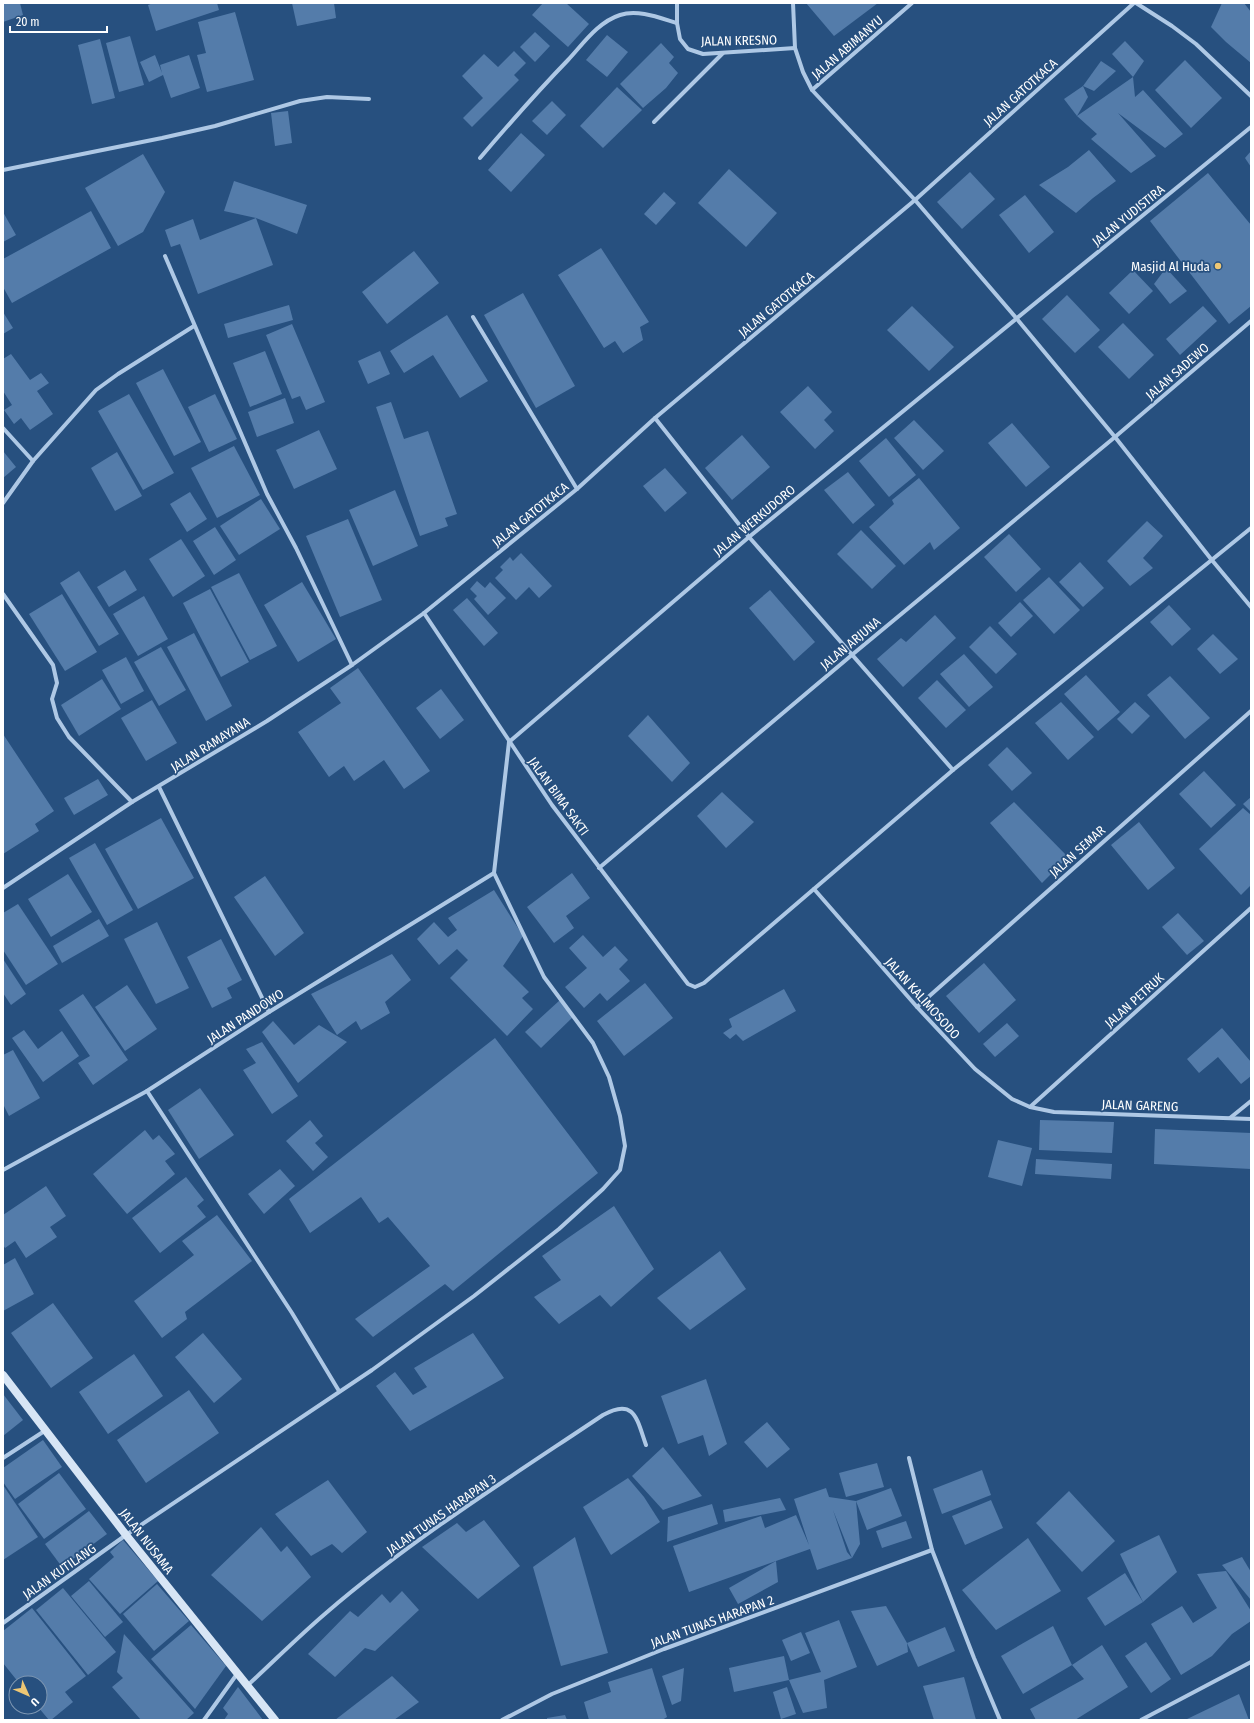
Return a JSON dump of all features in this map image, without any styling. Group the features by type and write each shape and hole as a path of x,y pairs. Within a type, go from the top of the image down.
{"street":[{"name":"JALAN KRESNO","path":"677,3 677,23 680,39 688,49 703,54 795,48"},
{"path":"793,3 795,48 803,72 812,90 915,200 1017,319 1115,437 1211,560 1251,607"},
{"name":"JALAN ABIMANYU","path":"812,90 912,3"},
{"path":"1135,3 1172,26 1196,44 1251,96"},
{"name":"JALAN GATOTKACA","path":"424,613 577,489 655,418 915,200 1135,3"},
{"path":"480,158 533,96 597,28 621,14 636,13 677,23"},
{"path":"654,122 723,52"},
{"path":"3,170 215,126 300,101 327,97 369,99"},
{"name":"JALAN YUDISTIRA","path":"1017,319 1251,127"},
{"path":"165,256 267,494 296,548 352,665"},
{"path":"473,317 577,489"},
{"name":"JALAN WERKUDORO","path":"509,742 749,537 1017,319"},
{"name":"JALAN SADEWO","path":"1115,437 1251,321"},
{"path":"3,503 33,461 96,390 118,374 194,326"},
{"path":"655,418 749,537 953,770"},
{"path":"3,428 33,461"},
{"name":"JALAN ARJUNA","path":"599,868 853,654 1115,437"},
{"path":"814,889 953,770 1251,528"},
{"path":"3,594 53,665 57,683 52,699 57,718 69,737 132,802"},
{"name":"JALAN RAMAYANA","path":"3,888 132,802 267,721 352,665 424,613"},
{"name":"JALAN BIMA SAKTI","path":"424,613 552,805 688,984 695,986 704,983 814,889"},
{"name":"JALAN SEMAR","path":"917,1007 1251,711"},
{"path":"494,874 509,742"},
{"path":"159,787 269,1012"},
{"name":"JALAN PANDOWO","path":"3,1170 147,1091 269,1012 494,874"},
{"name":"JALAN KUTILANG","path":"3,1623 126,1535 384,1361 498,1277 558,1229 603,1189 620,1170 625,1146 620,1116 609,1077 593,1043 544,976 494,874"},
{"name":"JALAN KALIMOSODO","path":"814,889 917,1007 975,1069 1012,1098 1030,1107"},
{"name":"JALAN PETRUK","path":"1030,1107 1251,908"},
{"path":"147,1091 292,1313 339,1391"},
{"path":"1230,1118 1251,1101"},
{"name":"JALAN GARENG","path":"1030,1107 1068,1113 1251,1119"},
{"name":"JALAN NUSAMA","path":"3,1375 126,1535 275,1720"},
{"name":"JALAN TUNAS HARAPAN 3","path":"248,1685 326,1613 389,1563 602,1415 614,1408 628,1410 636,1417 646,1445"},
{"path":"3,1458 46,1430"},
{"path":"909,1458 932,1550 1000,1720"},
{"name":"JALAN TUNAS HARAPAN 2","path":"502,1720 552,1694 664,1649 932,1550"},
{"path":"1141,1720 1251,1662"},
{"path":"204,1720 238,1673"}],"building":[{"path":"3,3 20,3 23,15 3,22"},
{"path":"153,3 217,3 219,10 156,31 148,5"},
{"path":"292,3 334,3 336,18 297,26"},
{"path":"543,3 566,3 589,24 568,47 532,15"},
{"path":"806,3 878,3 834,36"},
{"path":"1222,3 1244,3 1251,12 1251,63 1211,27"},
{"path":"235,12 254,80 207,92 197,55 206,53 198,22"},
{"path":"535,32 550,46 535,62 520,47"},
{"path":"607,35 628,52 607,77 586,60"},
{"path":"130,36 144,85 119,92 106,43"},
{"path":"100,39 115,98 92,104 78,45"},
{"path":"1125,41 1144,61 1133,77 1112,54"},
{"path":"661,43 674,57 669,63 678,73 666,88 643,108 620,84"},
{"path":"514,51 526,63 514,75 519,80 472,127 463,118 483,98 462,76 484,54 498,67"},
{"path":"155,55 162,73 160,65 189,55 200,88 171,98 163,75 149,82 140,62"},
{"path":"1185,60 1222,98 1191,128 1155,90"},
{"path":"1101,61 1116,71 1094,91 1083,86"},
{"path":"1133,77 1135,97 1143,90 1183,134 1165,148 1118,113 1156,156 1131,173 1091,139 1097,134 1077,116"},
{"path":"1083,86 1088,97 1077,116 1064,99"},
{"path":"617,87 642,110 603,148 580,126"},
{"path":"552,101 566,115 547,135 532,121"},
{"path":"288,111 292,143 275,146 271,113"},
{"path":"521,133 545,155 511,192 488,170"},
{"path":"1089,150 1116,181 1076,213 1039,185 1068,167"},
{"path":"1251,151 1251,167 1245,158"},
{"path":"143,154 165,192 143,232 118,246 85,188"},
{"path":"729,169 777,213 746,247 698,203"},
{"path":"970,172 995,199 962,229 937,202"},
{"name":"Masjid Al Huda","path":"1208,173 1251,225 1251,306 1229,324 1150,221"},
{"path":"234,181 307,205 297,234 256,218 224,211"},
{"path":"664,192 676,203 656,225 644,214"},
{"path":"1025,195 1054,232 1029,253 999,215"},
{"path":"91,211 111,248 12,303 3,287 3,259"},
{"path":"3,212 16,235 3,242"},
{"path":"256,218 273,265 198,294 180,244 171,247 165,230 193,219 200,240"},
{"path":"601,248 649,322 640,327 643,340 623,353 615,341 604,348 558,275"},
{"path":"414,251 439,283 387,324 362,292"},
{"path":"1166,268 1187,291 1170,304 1154,284"},
{"path":"1133,270 1153,291 1129,314 1109,293"},
{"path":"523,293 575,386 536,408 484,315"},
{"path":"1067,295 1100,330 1075,353 1042,319"},
{"path":"289,305 293,320 228,338 224,324"},
{"path":"912,306 954,347 929,371 887,330"},
{"path":"1203,306 1217,321 1180,355 1166,339"},
{"path":"3,312 13,328 3,334"},
{"path":"447,315 488,381 460,398 433,355 404,373 390,351"},
{"path":"1123,323 1154,355 1129,379 1098,347"},
{"path":"292,324 325,402 306,410 300,396 292,399 266,335"},
{"path":"265,351 282,394 250,407 233,363"},
{"path":"380,351 390,374 368,384 358,361"},
{"path":"11,354 30,380 41,373 49,383 37,391 53,414 30,430 21,418 14,424 4,410 12,405 3,391 3,359"},
{"path":"163,369 201,442 174,456 136,383"},
{"path":"808,386 832,412 824,420 834,431 815,449 780,412"},
{"path":"129,394 174,473 143,490 98,411"},
{"path":"215,394 237,439 209,452 188,407"},
{"path":"285,398 294,423 257,437 248,412"},
{"path":"391,402 404,439 428,431 457,514 445,518 448,526 420,536 376,407"},
{"path":"914,420 944,451 923,470 894,438"},
{"path":"1012,423 1050,467 1026,487 988,443"},
{"path":"319,430 337,469 294,489 276,450"},
{"path":"742,435 770,467 732,500 705,468"},
{"path":"886,438 916,475 889,497 859,461"},
{"path":"234,446 260,495 217,518 191,468"},
{"path":"3,451 16,467 3,478"},
{"path":"117,452 142,496 115,511 91,468"},
{"path":"665,468 687,493 665,512 643,486"},
{"path":"848,472 875,505 853,524 824,490"},
{"path":"919,478 960,528 934,550 930,542 904,565 869,527 894,504 892,500"},
{"path":"395,490 418,546 373,566 349,510"},
{"path":"190,492 207,519 187,532 170,504"},
{"path":"261,499 280,529 239,555 220,526"},
{"path":"348,519 382,600 340,617 306,536"},
{"path":"1147,521 1163,536 1143,558 1153,568 1130,586 1107,561"},
{"path":"215,527 236,560 214,575 193,541"},
{"path":"861,530 896,566 872,589 837,554"},
{"path":"1009,534 1041,569 1016,592 984,557"},
{"path":"181,539 205,576 173,597 149,559"},
{"path":"521,553 552,586 539,598 529,587 516,600 495,578 503,570 500,567 510,557 513,561"},
{"path":"1080,562 1104,588 1083,607 1059,582"},
{"path":"125,570 137,590 109,607 97,587"},
{"path":"79,571 119,634 99,646 60,583"},
{"path":"239,573 277,646 250,660 211,587"},
{"path":"1049,577 1080,610 1054,634 1023,600"},
{"path":"477,581 485,588 490,582 506,598 488,615 474,599 477,596 470,589"},
{"path":"302,582 336,639 298,662 264,605"},
{"path":"210,589 249,662 221,677 183,603"},
{"path":"770,590 815,642 794,661 749,608"},
{"path":"62,594 97,652 65,671 29,614"},
{"path":"144,596 168,639 138,656 113,614"},
{"path":"467,598 498,633 484,646 453,610"},
{"path":"1020,602 1033,616 1011,637 998,623"},
{"path":"1169,605 1191,629 1172,646 1150,622"},
{"path":"935,615 956,638 903,687 877,659 901,638 906,642"},
{"path":"990,626 1017,654 996,674 969,647"},
{"path":"194,633 232,706 206,721 167,647"},
{"path":"1213,634 1238,659 1220,674 1197,649"},
{"path":"161,647 186,690 159,706 134,662"},
{"path":"964,654 993,687 969,707 940,674"},
{"path":"126,657 144,691 121,704 102,670"},
{"path":"358,668 430,771 404,789 384,760 354,781 344,766 329,777 298,732 341,703 330,688"},
{"path":"1086,675 1120,712 1098,731 1064,694"},
{"path":"1170,676 1210,718 1185,739 1147,695"},
{"path":"102,679 121,709 79,736 61,705"},
{"path":"937,680 966,710 946,728 918,698"},
{"path":"441,689 464,720 440,739 416,708"},
{"path":"152,700 177,743 146,761 121,718"},
{"path":"1061,702 1094,737 1068,760 1035,723"},
{"path":"1135,702 1150,716 1132,734 1117,719"},
{"path":"648,715 690,763 672,782 628,736"},
{"path":"3,734 54,811 35,824 39,831 3,854"},
{"path":"1007,747 1032,773 1012,791 988,765"},
{"path":"1204,771 1236,805 1211,828 1179,794"},
{"path":"98,779 108,795 74,815 64,798"},
{"path":"722,792 754,822 726,848 697,816"},
{"path":"1251,797 1251,812 1243,804"},
{"path":"1014,802 1068,857 1042,883 990,823"},
{"path":"1243,808 1251,815 1251,885 1241,895 1199,849"},
{"path":"161,818 194,878 138,909 105,849"},
{"path":"1139,822 1175,868 1148,890 1111,845"},
{"path":"95,843 133,910 107,925 69,858"},
{"path":"572,873 590,898 566,916 574,928 554,943 527,907"},
{"path":"68,874 92,912 51,937 28,899"},
{"path":"265,876 304,933 275,956 234,897"},
{"path":"494,890 523,936 503,966 529,992 522,998 533,1009 507,1036 450,978 468,960 457,949 439,965 417,939 434,922 448,937 457,930 448,918"},
{"path":"18,904 58,964 26,985 3,950 3,913"},
{"path":"1178,913 1204,941 1187,955 1162,927"},
{"path":"99,919 109,936 62,963 53,946"},
{"path":"157,922 189,988 156,1004 124,939"},
{"path":"583,935 603,957 615,946 628,960 619,969 630,981 607,1001 600,993 584,1008 565,987 587,968 569,948"},
{"path":"221,939 242,980 227,988 232,998 212,1008 187,957"},
{"path":"392,954 411,980 385,1002 390,1013 361,1030 356,1021 337,1035 311,994"},
{"path":"3,959 26,994 11,1005 3,993"},
{"path":"984,963 1016,1000 979,1033 946,996"},
{"path":"645,983 673,1018 624,1056 597,1021"},
{"path":"127,985 157,1029 125,1051 95,1007"},
{"path":"784,989 796,1011 743,1041 736,1034 730,1039 723,1033 732,1027 729,1019"},
{"path":"83,994 128,1060 93,1085 78,1063 90,1056 59,1010"},
{"path":"560,1000 573,1017 541,1048 525,1032"},
{"path":"273,1021 294,1045 319,1025 347,1042 298,1083 262,1032"},
{"path":"1007,1023 1019,1036 995,1057 983,1044"},
{"path":"1222,1028 1251,1062 1251,1076 1241,1084 1218,1057 1199,1073 1187,1059"},
{"path":"24,1030 38,1049 62,1031 79,1056 43,1082 12,1038"},
{"path":"495,1038 598,1173 453,1291 445,1284 373,1337 355,1319 430,1266 388,1217 379,1223 361,1197 310,1233 289,1199"},
{"path":"262,1042 298,1096 272,1114 243,1070 256,1063 246,1049"},
{"path":"13,1050 40,1098 9,1116 3,1104 3,1055"},
{"path":"200,1088 234,1135 199,1159 168,1110"},
{"path":"310,1120 323,1136 315,1143 328,1157 313,1171 286,1141"},
{"path":"1040,1120 1114,1122 1112,1153 1039,1150"},
{"path":"1155,1129 1251,1133 1251,1169 1154,1164"},
{"path":"145,1130 153,1140 159,1135 175,1154 165,1161 175,1174 127,1214 93,1174"},
{"path":"998,1140 1032,1148 1022,1186 988,1177"},
{"path":"1036,1159 1112,1164 1111,1179 1035,1174"},
{"path":"280,1169 295,1186 264,1214 248,1194"},
{"path":"186,1177 204,1200 197,1206 206,1217 160,1253 132,1218"},
{"path":"46,1186 66,1216 50,1227 57,1237 26,1258 15,1241 5,1248 3,1245 3,1215"},
{"path":"614,1206 654,1269 611,1307 600,1295 559,1324 534,1297 561,1280 542,1256"},
{"path":"217,1215 252,1261 185,1312 187,1319 162,1338 134,1301 194,1255 182,1241"},
{"path":"720,1251 746,1289 690,1330 657,1298"},
{"path":"15,1258 34,1294 3,1311 3,1265"},
{"path":"53,1303 93,1358 51,1388 11,1333"},
{"path":"203,1333 242,1379 214,1403 175,1357"},
{"path":"473,1333 504,1378 410,1431 376,1386 395,1372 413,1395 427,1387 414,1368"},
{"path":"134,1354 163,1396 108,1434 79,1392"},
{"path":"706,1379 727,1444 709,1456 703,1435 678,1444 661,1396"},
{"path":"189,1390 219,1433 146,1483 117,1440"},
{"path":"3,1394 23,1420 3,1436"},
{"path":"767,1422 790,1449 767,1468 744,1442"},
{"path":"43,1440 62,1467 15,1499 3,1482 3,1468"},
{"path":"663,1447 702,1496 663,1510 632,1476"},
{"path":"877,1463 884,1487 846,1497 839,1473"},
{"path":"982,1470 991,1495 942,1514 933,1489"},
{"path":"59,1473 86,1509 44,1539 18,1504"},
{"path":"628,1478 644,1497 660,1522 611,1555 583,1507"},
{"path":"328,1480 367,1532 342,1553 332,1544 311,1556 275,1514"},
{"path":"3,1485 38,1537 3,1560"},
{"path":"826,1488 829,1497 856,1501 860,1544 852,1558 817,1570 810,1549 689,1592 673,1546 761,1516 765,1528 796,1515 809,1545 794,1499","holes":["833,1510 852,1558 847,1552"]},
{"path":"891,1488 902,1516 867,1530 856,1501"},
{"path":"1069,1491 1115,1541 1082,1572 1036,1523"},
{"path":"780,1498 786,1510 725,1522 723,1510"},
{"path":"991,1500 1003,1528 965,1545 952,1516"},
{"path":"712,1504 718,1524 667,1542 668,1517"},
{"path":"89,1511 107,1534 62,1567 45,1544"},
{"path":"484,1520 520,1566 478,1599 422,1547 457,1523 466,1532"},
{"path":"906,1521 912,1538 882,1548 876,1531"},
{"path":"261,1527 281,1552 287,1546 311,1577 262,1621 211,1575"},
{"path":"1159,1535 1177,1572 1143,1602 1120,1554"},
{"path":"575,1537 608,1653 561,1666 533,1567"},
{"path":"1028,1538 1061,1591 996,1630 962,1590"},
{"path":"123,1540 158,1581 120,1614 89,1579 114,1557 110,1552"},
{"path":"1242,1557 1251,1572 1251,1600 1222,1565"},
{"path":"776,1561 778,1582 738,1604 729,1588"},
{"path":"1226,1571 1251,1611 1251,1621 1232,1634 1212,1656 1181,1675 1151,1624 1182,1606 1193,1623 1217,1608 1197,1574"},
{"path":"1125,1573 1143,1602 1105,1626 1087,1598"},
{"path":"89,1581 123,1622 105,1637 71,1596"},
{"path":"157,1584 189,1621 154,1651 123,1614"},
{"path":"63,1588 116,1652 88,1675 36,1610"},
{"path":"402,1591 419,1610 375,1651 365,1648 335,1677 308,1654 350,1611 358,1617 382,1594 390,1603"},
{"path":"886,1606 907,1643 908,1652 877,1666 851,1611"},
{"path":"32,1608 86,1676 65,1692 73,1702 51,1720 49,1720 45,1715 48,1715 48,1675 13,1675 3,1663 3,1631"},
{"path":"839,1620 857,1667 824,1680 827,1708 803,1713 789,1680 821,1672 805,1633"},
{"path":"191,1625 226,1666 195,1709 151,1659"},
{"path":"1053,1626 1072,1665 1023,1694 1001,1656"},
{"path":"945,1627 955,1651 918,1667 907,1643"},
{"path":"801,1632 810,1653 791,1661 782,1640"},
{"path":"124,1634 194,1713 186,1720 141,1720 112,1687 123,1678 117,1672"},
{"path":"1146,1642 1171,1679 1151,1693 1125,1656"},
{"path":"1102,1645 1128,1687 1075,1720 1036,1720 1030,1709 1084,1679 1072,1665"},
{"path":"784,1656 789,1680 734,1692 729,1668"},
{"path":"652,1668 667,1717 662,1720 589,1720 584,1702 611,1692 608,1682"},
{"path":"684,1668 681,1701 672,1705 662,1676"},
{"path":"392,1676 419,1702 394,1720 335,1720"},
{"path":"964,1677 976,1720 934,1720 923,1686"},
{"path":"238,1687 263,1720 224,1720 228,1714 223,1708"},
{"path":"787,1687 796,1714 781,1719 773,1692"},
{"path":"1239,1694 1249,1720 1185,1720"},
{"path":"565,1715 567,1720 547,1720 547,1718"}],"place":[{"name":"Masjid Al Huda","path":"1218,266"}]}
